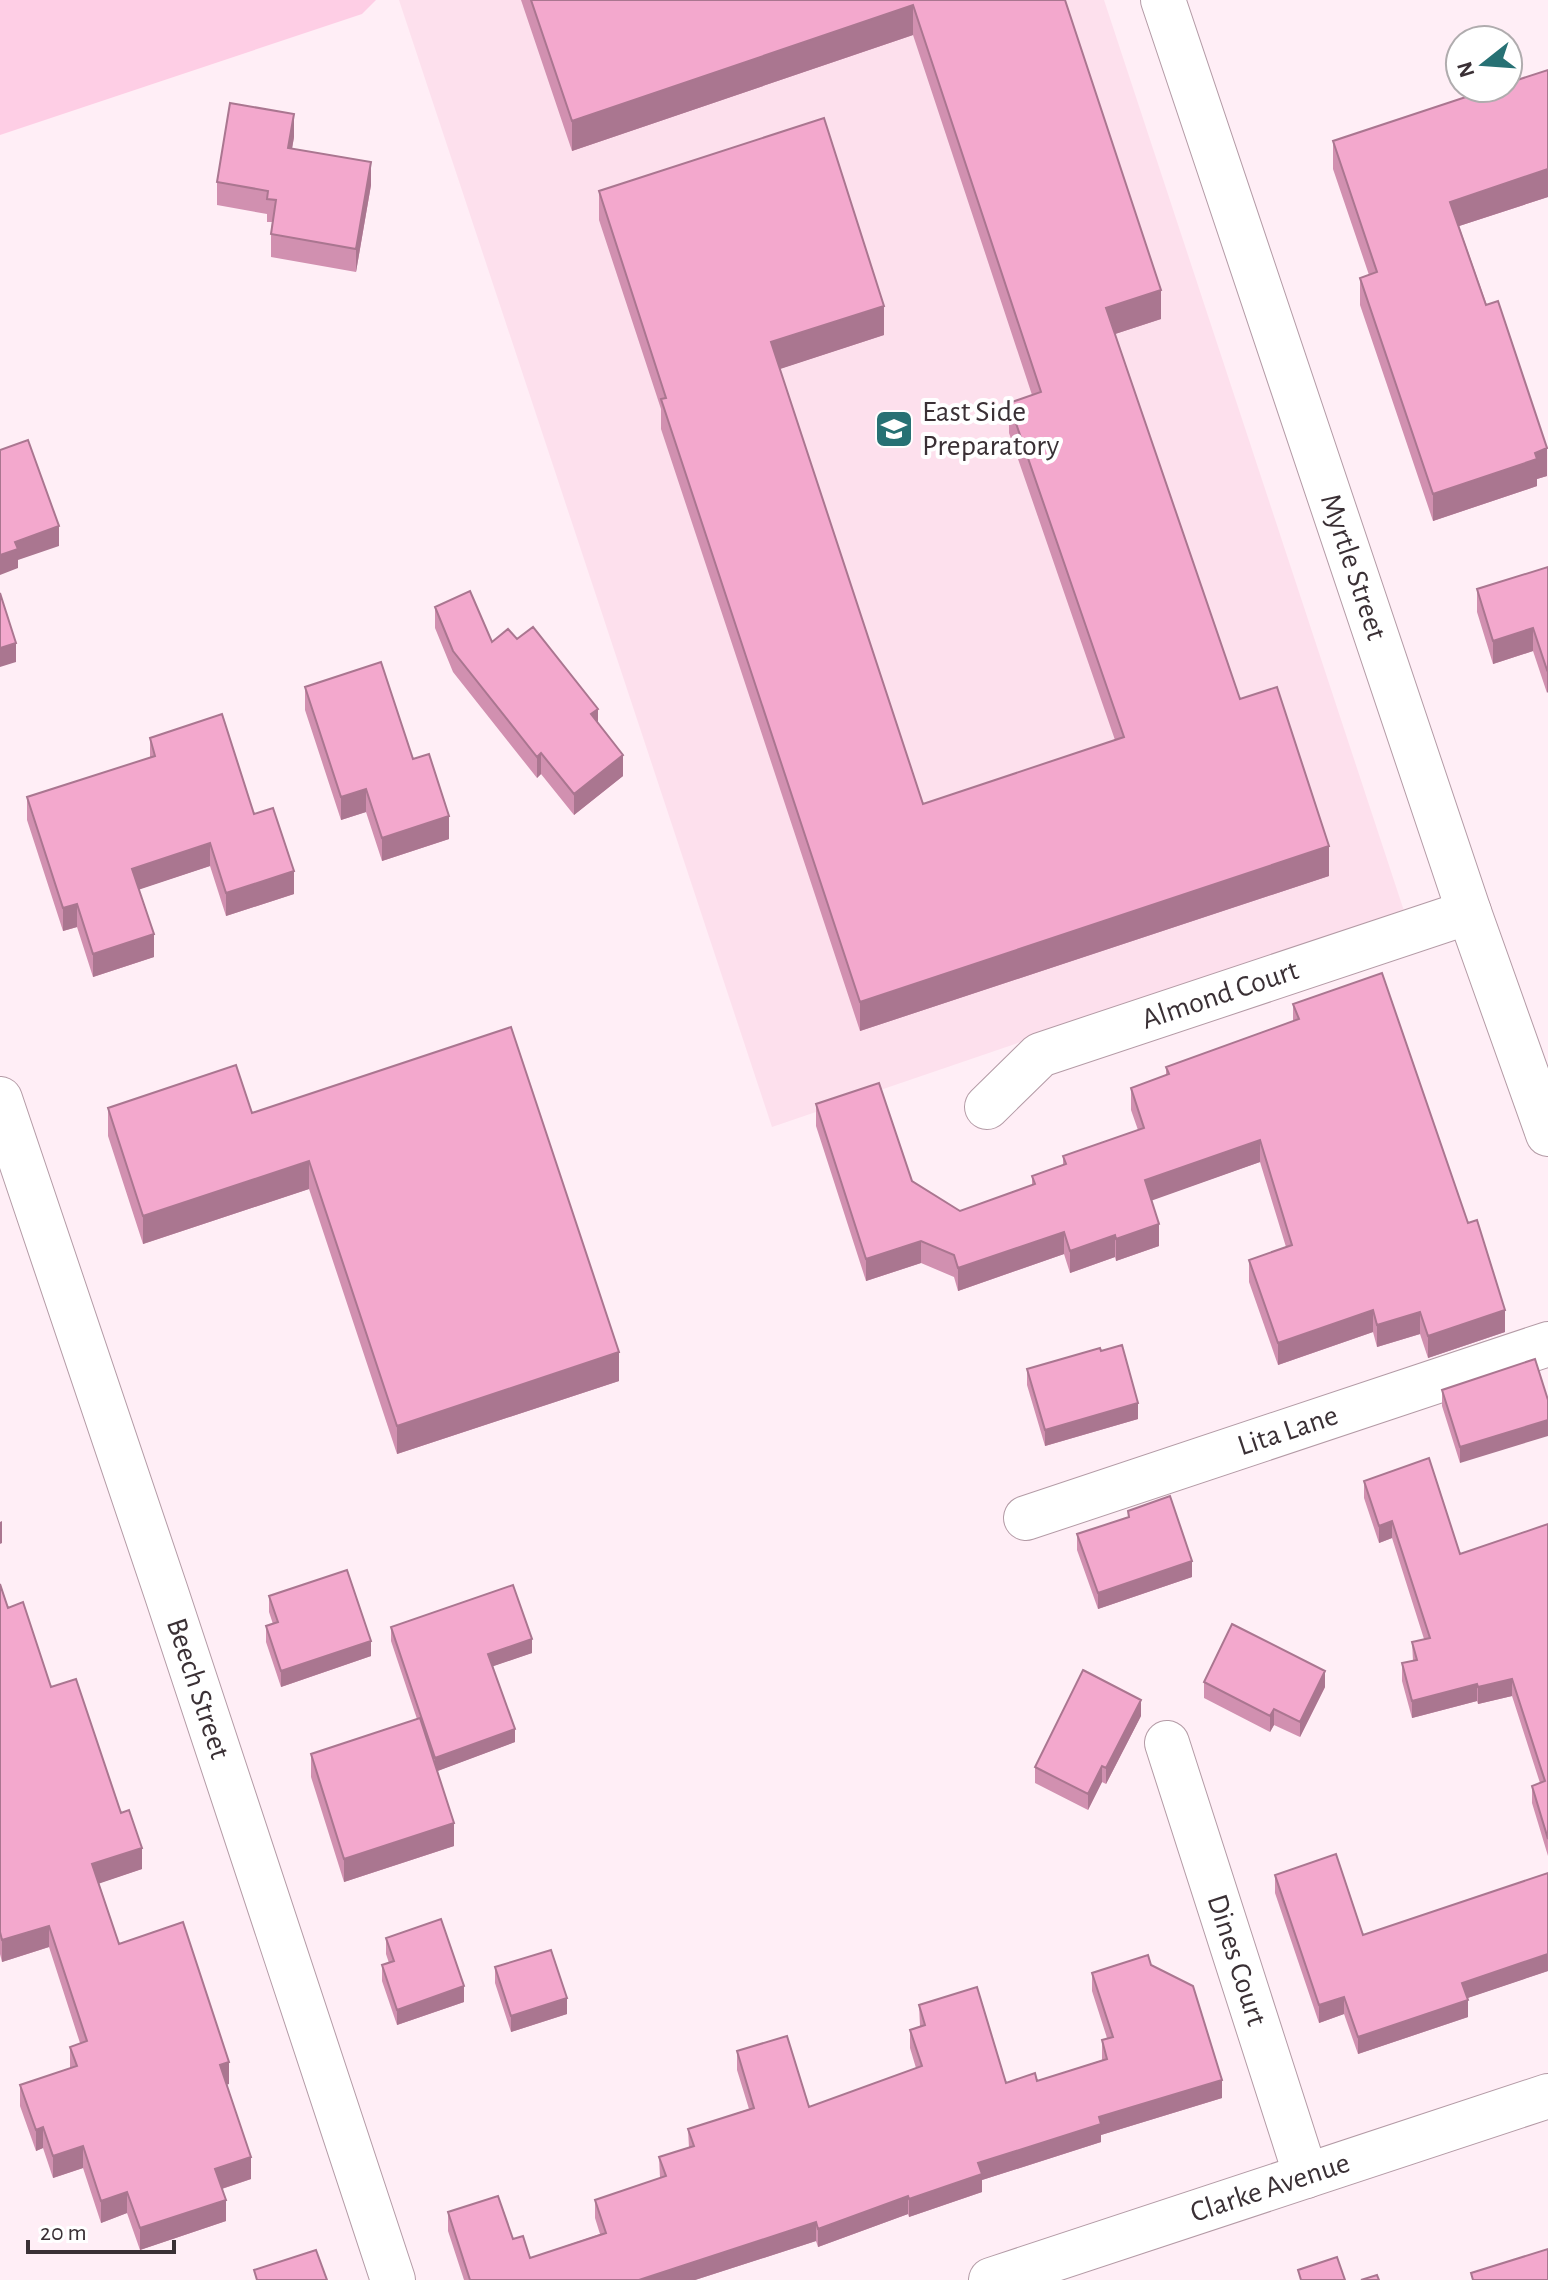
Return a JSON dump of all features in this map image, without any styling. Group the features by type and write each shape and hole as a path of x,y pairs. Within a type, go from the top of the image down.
{"street":[{"name":"Myrtle Street","path":"1163,0 1469,912 1548,1134"},
{"name":"Almond Court","path":"987,1107 1040,1055 1469,912"},
{"name":"Beech Street","path":"0,1099 393,2280"},
{"name":"Lita Lane","path":"1026,1518 1548,1344"},
{"name":"Dines Court","path":"1167,1743 1306,2176"},
{"name":"Clarke Avenue","path":"1005,2278 1548,2096"}],"shaded area":[{"path":"0,0 376,0 362,14 0,135"},
{"name":"East Side Preparatory","path":"399,0 1104,0 1404,911 772,1127"}],"building":[{"path":"531,0 1065,0 1161,290 1106,308 1240,699 1277,687 1329,846 860,1002 661,399 666,398 599,191 824,118 884,306 771,342 923,804 1124,737 1009,403 1041,392 913,5 572,121"},
{"path":"1548,70 1548,169 1450,202 1486,305 1498,301 1547,448 1535,453 1537,459 1433,494 1360,278 1377,272 1333,141 1445,104 1524,104 1524,78"},
{"path":"230,103 294,114 288,148 371,162 356,249 271,234 276,200 267,199 268,191 217,182"},
{"path":"28,440 59,526 15,542 18,549 0,555 0,450"},
{"path":"1548,567 1547,670 1533,628 1493,641 1477,589"},
{"path":"470,591 492,642 508,629 517,639 533,627 598,709 591,714 623,755 574,794 541,753 537,757 453,651 435,607"},
{"path":"0,593 16,643 0,648"},
{"path":"381,662 413,759 429,754 449,816 382,838 366,789 341,797 305,687"},
{"path":"222,714 254,814 273,808 294,871 226,893 210,843 132,869 154,934 93,954 77,904 63,908 27,797 155,756 150,738"},
{"path":"1382,973 1468,1223 1477,1220 1505,1310 1428,1336 1420,1312 1377,1325 1373,1310 1278,1343 1249,1260 1292,1245 1260,1140 1145,1180 1159,1224 1116,1239 1115,1235 1070,1251 1064,1232 958,1268 954,1255 921,1241 866,1259 816,1104 879,1083 912,1181 960,1211 1035,1184 1032,1176 1066,1164 1063,1156 1144,1128 1131,1088 1169,1074 1166,1067 1299,1019 1293,1004"},
{"path":"511,1027 619,1352 397,1426 309,1161 143,1216 108,1108 236,1065 252,1113"},
{"path":"1122,1345 1138,1403 1045,1430 1027,1369 1100,1348 1101,1351"},
{"path":"1535,1359 1548,1400 1548,1420 1460,1447 1442,1390"},
{"path":"1429,1458 1460,1554 1548,1524 1548,1839 1532,1786 1545,1781 1512,1679 1478,1687 1477,1684 1412,1701 1402,1663 1417,1660 1412,1642 1430,1638 1392,1521 1379,1526 1364,1481"},
{"path":"1170,1496 1192,1561 1098,1593 1077,1534 1129,1517 1128,1511"},
{"path":"347,1570 371,1641 281,1671 266,1626 278,1622 269,1596"},
{"path":"0,1584 8,1608 23,1602 51,1687 76,1679 121,1813 129,1810 142,1848 92,1864 119,1944 183,1922 229,2062 220,2065 251,2157 215,2169 226,2200 140,2228 127,2192 101,2201 83,2146 53,2156 43,2127 36,2130 20,2085 77,2066 70,2047 87,2041 49,1926 2,1940 0,1932"},
{"path":"513,1585 532,1639 488,1654 515,1729 435,1758 391,1627"},
{"path":"1232,1624 1325,1671 1300,1722 1274,1709 1270,1716 1204,1682"},
{"path":"1083,1670 1141,1700 1106,1768 1102,1766 1088,1794 1035,1767"},
{"path":"420,1718 454,1823 344,1859 311,1754"},
{"path":"1336,1854 1363,1935 1548,1873 1548,1954 1462,1983 1468,2000 1358,2037 1344,1997 1319,2005 1275,1875"},
{"path":"441,1919 464,1986 397,2010 382,1965 394,1961 386,1938"},
{"path":"551,1950 567,1998 511,2016 495,1967"},
{"path":"1148,1955 1151,1965 1193,1986 1222,2080 1099,2117 1101,2124 978,2163 982,2174 909,2199 908,2196 818,2229 816,2222 639,2280 470,2280 448,2212 498,2196 513,2239 523,2236 530,2258 606,2233 595,2200 666,2176 659,2157 694,2146 688,2129 754,2108 737,2051 787,2036 809,2107 922,2066 910,2030 925,2025 919,2005 977,1987 1006,2083 1035,2073 1037,2081 1107,2059 1102,2040 1113,2037 1092,1973"},
{"path":"1548,2249 1548,2280 1473,2280 1471,2273"},
{"path":"316,2250 327,2280 257,2280 254,2270"},
{"path":"1337,2257 1345,2280 1301,2280 1298,2270"},
{"path":"1377,2275 1379,2280 1361,2280"}],"place":[{"name":"East Side Preparatory","path":"894,429"}]}
